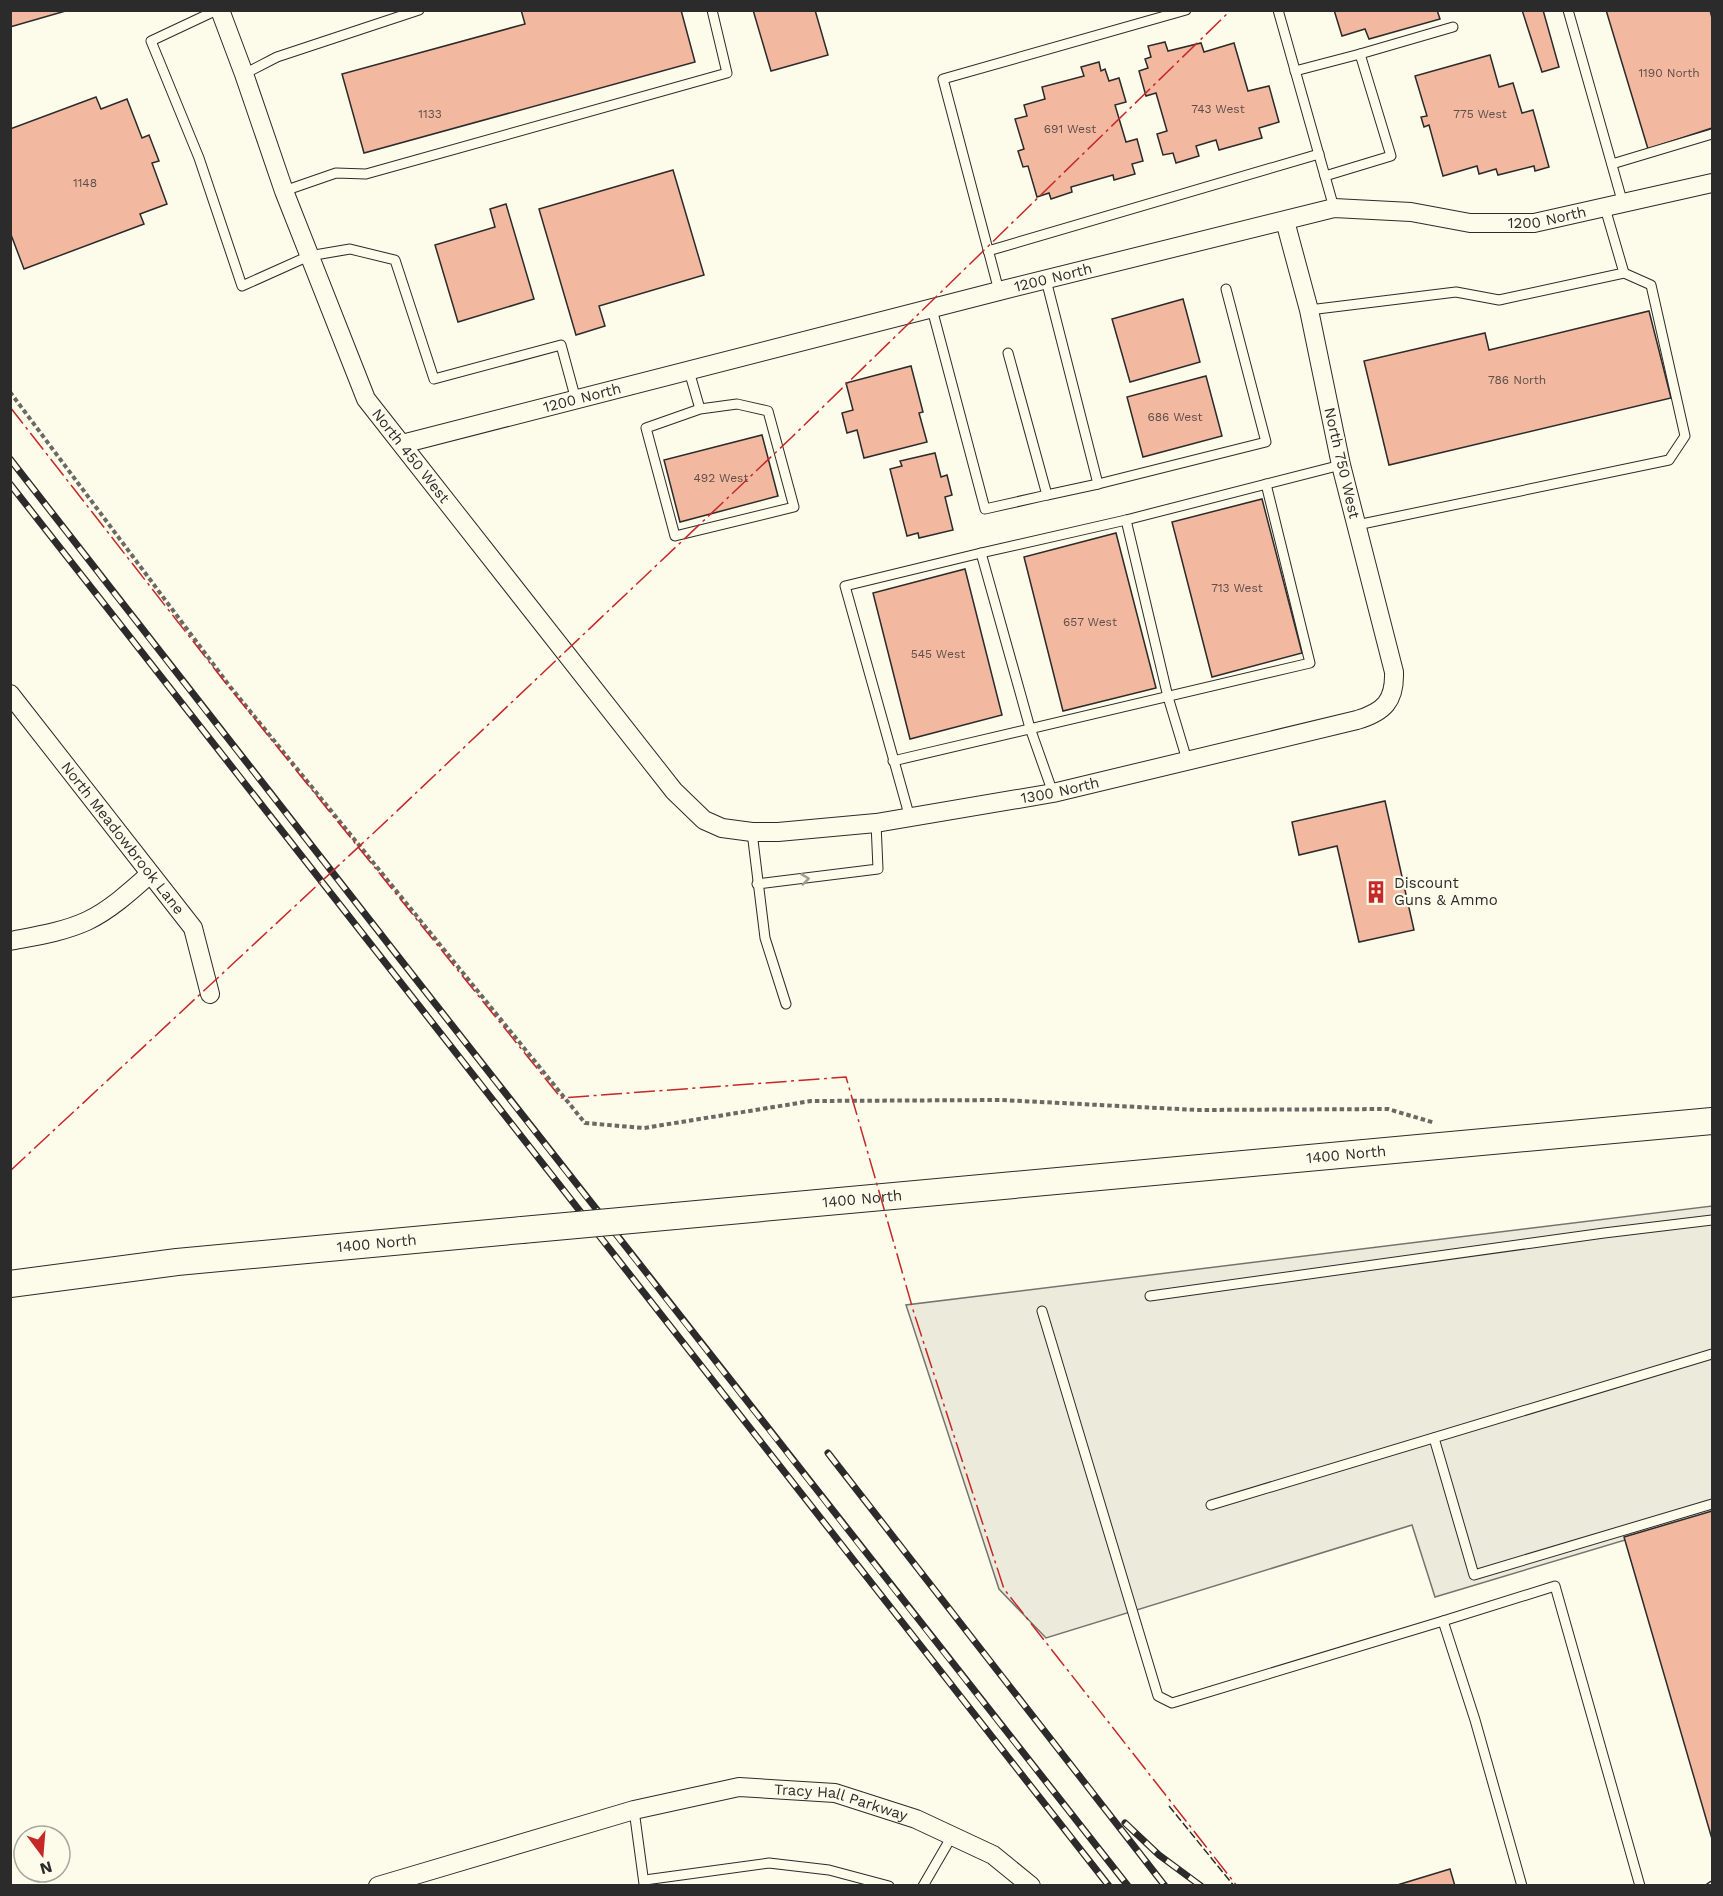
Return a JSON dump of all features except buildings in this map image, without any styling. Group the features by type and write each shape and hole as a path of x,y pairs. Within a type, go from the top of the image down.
{"main road":[{"name":"1400 North","path":"10,1284 177,1262 1713,1121"}],"street":[{"name":"North 450 West","path":"218,10 244,74 284,191 366,399 674,791 704,820 722,828"},
{"name":"1200 North","path":"402,444 1334,208 1411,212 1470,223 1534,223 1713,183"},
{"name":"North 750 West","path":"1285,221 1309,309 1341,465 1394,672 1394,688 1388,703"},
{"name":"North Meadowbrook Lane","path":"10,694 192,928 210,994"},
{"name":"1300 North","path":"722,828 752,832 876,823 1053,792 1357,720 1374,715 1388,703"},
{"path":"10,941 51,933 88,921 128,894 150,874"},
{"name":"Tracy Hall Parkway","path":"378,1886 634,1810 740,1786 835,1793 915,1819 993,1855 1031,1886"}],"lane":[{"path":"218,10 151,41 199,158 242,286 309,256 350,249 394,260 434,379 561,345 576,400"},
{"path":"244,74 277,57 419,10"},
{"path":"284,191 336,173 366,174 726,74 712,10"},
{"path":"999,291 943,80 1186,10"},
{"path":"1278,10 1334,208"},
{"path":"1568,10 1623,204"},
{"path":"1296,71 1453,27"},
{"path":"1325,176 1390,156 1360,54"},
{"path":"1612,164 1713,134"},
{"path":"988,251 1319,154"},
{"path":"1605,208 1624,273"},
{"path":"1309,309 1456,292 1499,300 1624,273 1652,285 1685,436 1669,460 1357,525"},
{"path":"1046,280 1098,484"},
{"path":"932,309 985,509 1098,484 1266,442 1226,289"},
{"path":"1008,353 1047,495"},
{"path":"688,371 700,409"},
{"path":"737,404 768,411 794,507 675,536 646,428 700,409 737,404"},
{"path":"910,818 845,586 1126,520 1341,465"},
{"path":"893,761 1310,663 1266,484"},
{"path":"1126,520 1168,697 1187,760"},
{"path":"981,553 1030,728 1053,792"},
{"path":"757,885 878,869 876,823"},
{"path":"752,832 765,938 786,1004"},
{"path":"1150,1296 1713,1220"},
{"path":"1042,1311 1158,1696 1172,1703 1555,1586 1640,1886"},
{"path":"1211,1505 1713,1354"},
{"path":"1434,1438 1474,1575 1713,1504"},
{"path":"1443,1621 1522,1886"},
{"path":"634,1810 644,1883 770,1863 829,1870 889,1886"},
{"path":"923,1886 952,1836"}],"path":[{"path":"10,392 228,684 585,1123 644,1128 812,1101 1002,1100 1197,1110 1388,1109 1442,1125"}],"shaded area":[{"path":"1712,1206 1712,1514 1435,1597 1412,1525 1046,1638 999,1589 906,1305"}],"railway":[{"path":"10,459 1128,1886"},
{"path":"10,484 1109,1886"},
{"path":"828,1453 1165,1886"},
{"path":"1125,1823 1159,1855 1201,1886"}],"fence":[{"path":"1169,1806 1234,1886"}],"power":[{"path":"10,1171 380,827 792,437 1231,10"},
{"path":"10,407 224,681 561,1098 846,1077 914,1313 1004,1589 1237,1886"}],"place":[{"name":"Discount Guns & Ammo","path":"1376,892"}]}
